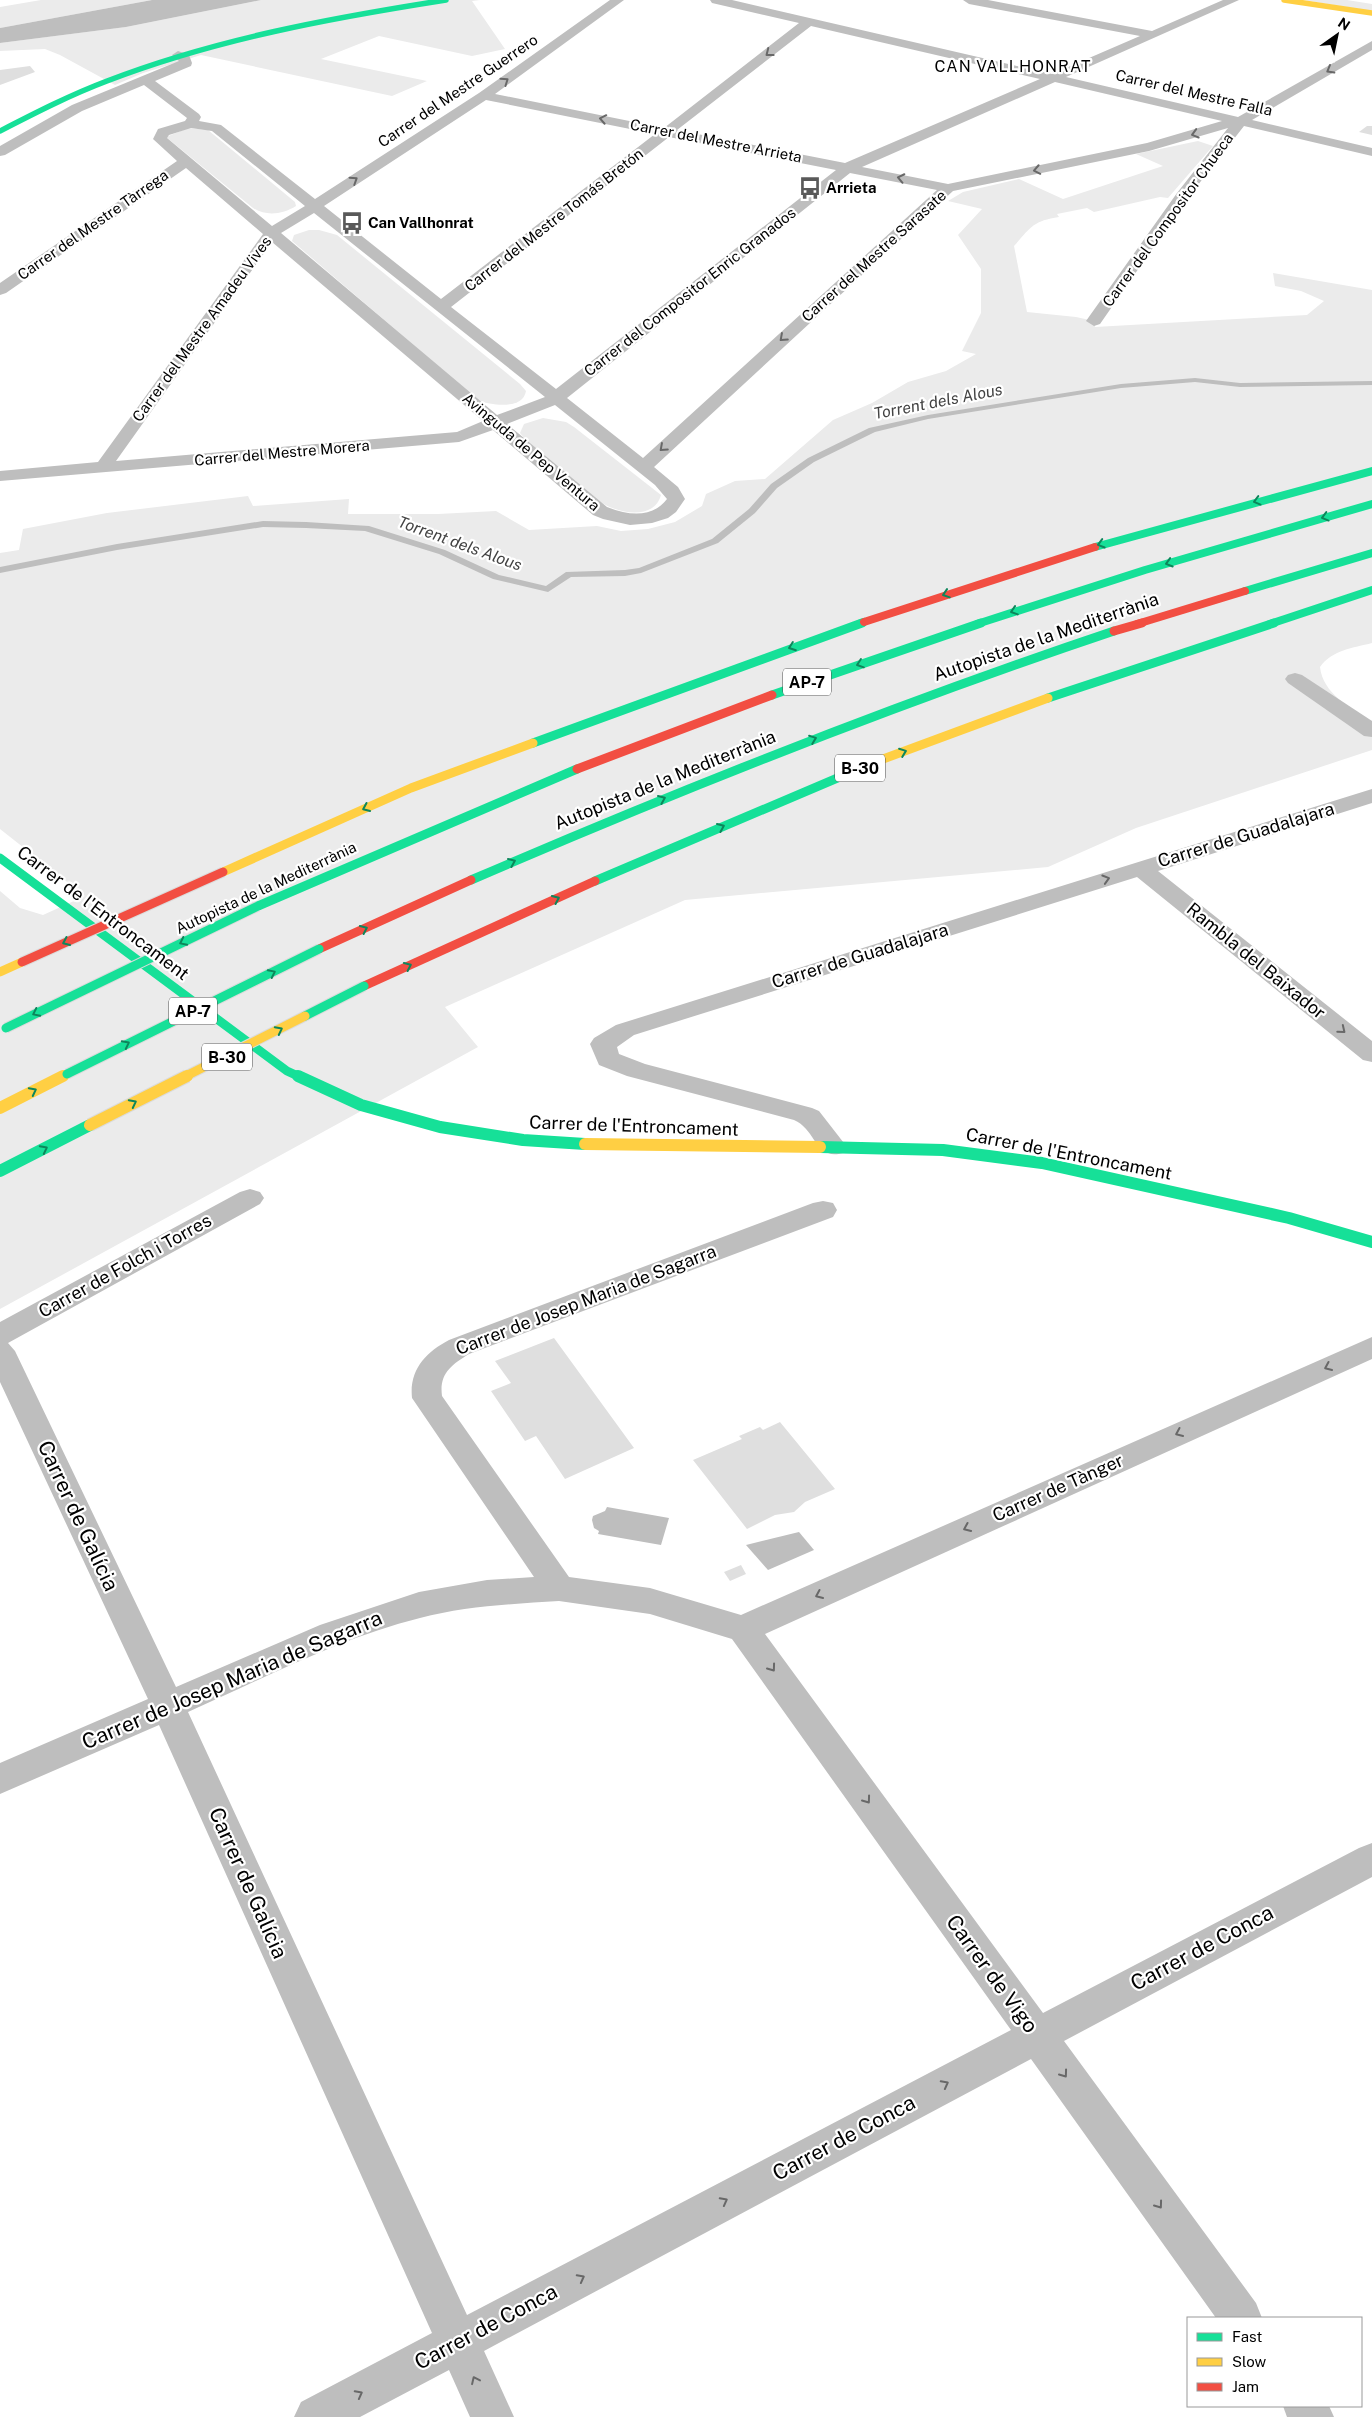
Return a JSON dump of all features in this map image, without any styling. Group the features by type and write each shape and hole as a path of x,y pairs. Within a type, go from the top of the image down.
{"main road":[{"path":"0,131 79,92 178,55 244,37 318,21 446,0"},
{"path":"1284,0 1372,13"},
{"path":"0,972 411,788 829,633 1093,547 1372,471"},
{"name":"Autopista de la Mediterrània","path":"3,1029 258,906 479,810 656,737 1041,602 1372,504"},
{"name":"Autopista de la Mediterrània","path":"0,1108 320,949 467,880 741,766 910,702 1125,628 1249,588 1372,553"},
{"name":"B-30","path":"0,1171 364,986 686,841 853,771 1003,714 1156,659 1372,590"},
{"name":"Carrer de l'Entroncament","path":"0,858 287,1071 317,1088 404,1118 522,1140 642,1146 887,1147 997,1156 1079,1170 1339,1231 1372,1242"},
{"path":"0,968 22,962"},
{"name":"Carrer de l'Entroncament","path":"1339,1231 1372,1234"}],"street":[{"name":"Carrer del Mestre Guerrero","path":"314,206 484,96 618,0"},
{"name":"Carrer del Mestre Falla","path":"716,0 807,23 1054,77 1372,152"},
{"path":"969,0 1154,34"},
{"name":"Carrer del Compositor Enric Granados","path":"556,398 849,167 1233,0"},
{"name":"Carrer del Mestre Tomás Bretón","path":"442,306 807,23"},
{"name":"Carrer del Compositor Chueca","path":"1094,321 1182,196 1242,120 1372,45"},
{"path":"0,152 77,108 147,81 186,63 184,58 178,55"},
{"path":"147,81 194,117 191,124"},
{"name":"Carrer del Mestre Arrieta","path":"484,96 948,188"},
{"name":"Carrer del Mestre Sarasate","path":"643,467 948,188 1150,147 1242,120"},
{"name":"Avinguda de Pep Ventura","path":"191,124 216,128 442,306 672,491 676,500 671,508 657,516 643,520 611,517 600,511 160,139 160,135 170,129 191,124"},
{"name":"Carrer del Mestre Tàrrega","path":"0,290 186,161"},
{"name":"Carrer del Mestre Amadeu Vives","path":"105,467 108,459 271,232 314,206"},
{"name":"Carrer del Mestre Morera","path":"0,476 459,437 539,407 556,398"},
{"path":"1294,679 1372,731"},
{"name":"Carrer de Guadalajara","path":"834,1147 810,1117 636,1070 608,1059 603,1044 625,1030 1372,796"},
{"name":"Rambla del Baixador","path":"1140,868 1372,1054"},
{"name":"Carrer de Folch i Torres","path":"0,1335 250,1198"},
{"name":"Carrer de Josep Maria de Sagarra","path":"559,1588 427,1398 425,1387 430,1371 442,1356 459,1347 823,1210"},
{"name":"Carrer de Tànger","path":"743,1629 1372,1347"},
{"name":"Carrer de Galícia","path":"0,1351 167,1704 492,2417"},
{"name":"Carrer de Josep Maria de Sagarra","path":"0,1779 167,1704 332,1634 419,1605 487,1593 559,1588 650,1602 743,1629"},
{"name":"Carrer de Vigo","path":"743,1629 1240,2317"},
{"name":"Carrer de Conca","path":"316,2417 1372,1859"}],"shaded area":[{"path":"41,0 152,0 0,28 0,7"},
{"path":"152,0 261,0 126,27 0,43 0,28"},
{"path":"261,0 480,0 472,1 505,49 472,56 379,36 321,59 427,81 392,96 201,55 143,73 115,85 60,55 45,49 0,51 0,43 126,27"},
{"path":"1303,0 1347,0 1372,4 1372,11"},
{"path":"188,128 208,130 295,202 296,206 286,211 275,213 264,213 253,208 166,137"},
{"path":"1198,141 1213,146 1168,198 1160,197 1094,212 1087,208 1057,214 1059,217 1038,223 1029,230 1014,246 1027,312 1076,317 1094,321 1095,327 1307,315 1324,301 1301,291 1275,286 1273,273 1372,290 1372,643 1337,653 1320,667 1326,685 1332,692 1347,705 1372,721 1372,750 1136,828 1048,867 685,900 445,1007 478,1047 0,1309 0,891 20,908 43,915 85,896 0,829 0,553 19,550 23,529 107,513 248,496 253,506 349,499 348,514 438,514 496,511 529,530 597,526 621,531 648,529 675,522 702,506 706,494 735,481 765,479 833,420 872,403 908,382 946,371 976,354 962,351 981,313 981,269 958,235 982,209 948,201 963,192 1019,179 1063,199 1163,166 1136,154"},
{"path":"309,230 319,230 337,235 520,384 526,391 524,397 513,404 506,405 479,401 292,241 294,235"},
{"path":"543,418 566,422 574,427 661,495 657,503 644,511 627,512 609,507 593,497 520,433 524,424"},
{"path":"607,1507 669,1518 661,1545 598,1534 599,1531 594,1528 593,1516 605,1511"},
{"path":"799,1532 814,1550 768,1570 746,1545"}],"building":[{"path":"30,66 35,72 0,85 0,70"},
{"path":"1367,126 1372,126 1372,135 1359,132"},
{"path":"554,1338 634,1448 565,1479 536,1436 525,1441 491,1391 511,1383 495,1361"},
{"path":"780,1422 835,1489 805,1502 794,1512 775,1515 747,1529 693,1460 742,1439 739,1436 760,1427 763,1430"},
{"path":"741,1565 746,1574 730,1581 724,1572"}],"waterway":[{"name":"Torrent dels Alous","path":"0,570 117,547 263,524 306,525 366,528 442,552 496,577 548,589 569,574 625,573 641,570 715,541 752,511 774,486 811,460 872,430 928,417 1121,386 1195,380 1240,385 1372,383"}],"traffic: fast":[{"path":"0,131 93,86 189,53 232,41 317,22 446,0"},
{"path":"1095,547 1372,471"},
{"path":"772,695 846,668 1070,594 1372,504"},
{"path":"1245,591 1372,553"},
{"path":"1048,698 1372,590"},
{"path":"533,743 864,622"},
{"path":"471,880 630,812 870,717 1032,658 1114,631"},
{"path":"595,881 875,762"},
{"path":"258,906 577,769"},
{"path":"0,858 287,1071 361,1105 440,1127 523,1140 585,1144"},
{"path":"6,1028 258,906"},
{"path":"67,1074 319,949"},
{"path":"305,1016 364,986"},
{"path":"0,1171 90,1125"},
{"path":"820,1147 943,1150 1042,1163 1289,1218 1372,1242"}],"traffic: slow":[{"path":"1284,0 1372,13"},
{"path":"875,762 1048,698"},
{"path":"223,872 411,788 533,743"},
{"path":"0,972 22,962"},
{"path":"90,1125 305,1016"},
{"path":"0,1108 67,1074"},
{"path":"585,1144 693,1147 820,1147"}],"traffic: jam":[{"path":"864,622 1095,547"},
{"path":"1114,631 1245,591"},
{"path":"577,769 772,695"},
{"path":"22,962 223,872"},
{"path":"319,949 471,880"},
{"path":"364,986 595,881"}],"place":[{"name":"Arrieta","path":"810,188"},
{"name":"Can Vallhonrat","path":"352,223"}],"district":[{"name":"CAN VALLHONRAT","path":"1013,66"}]}
